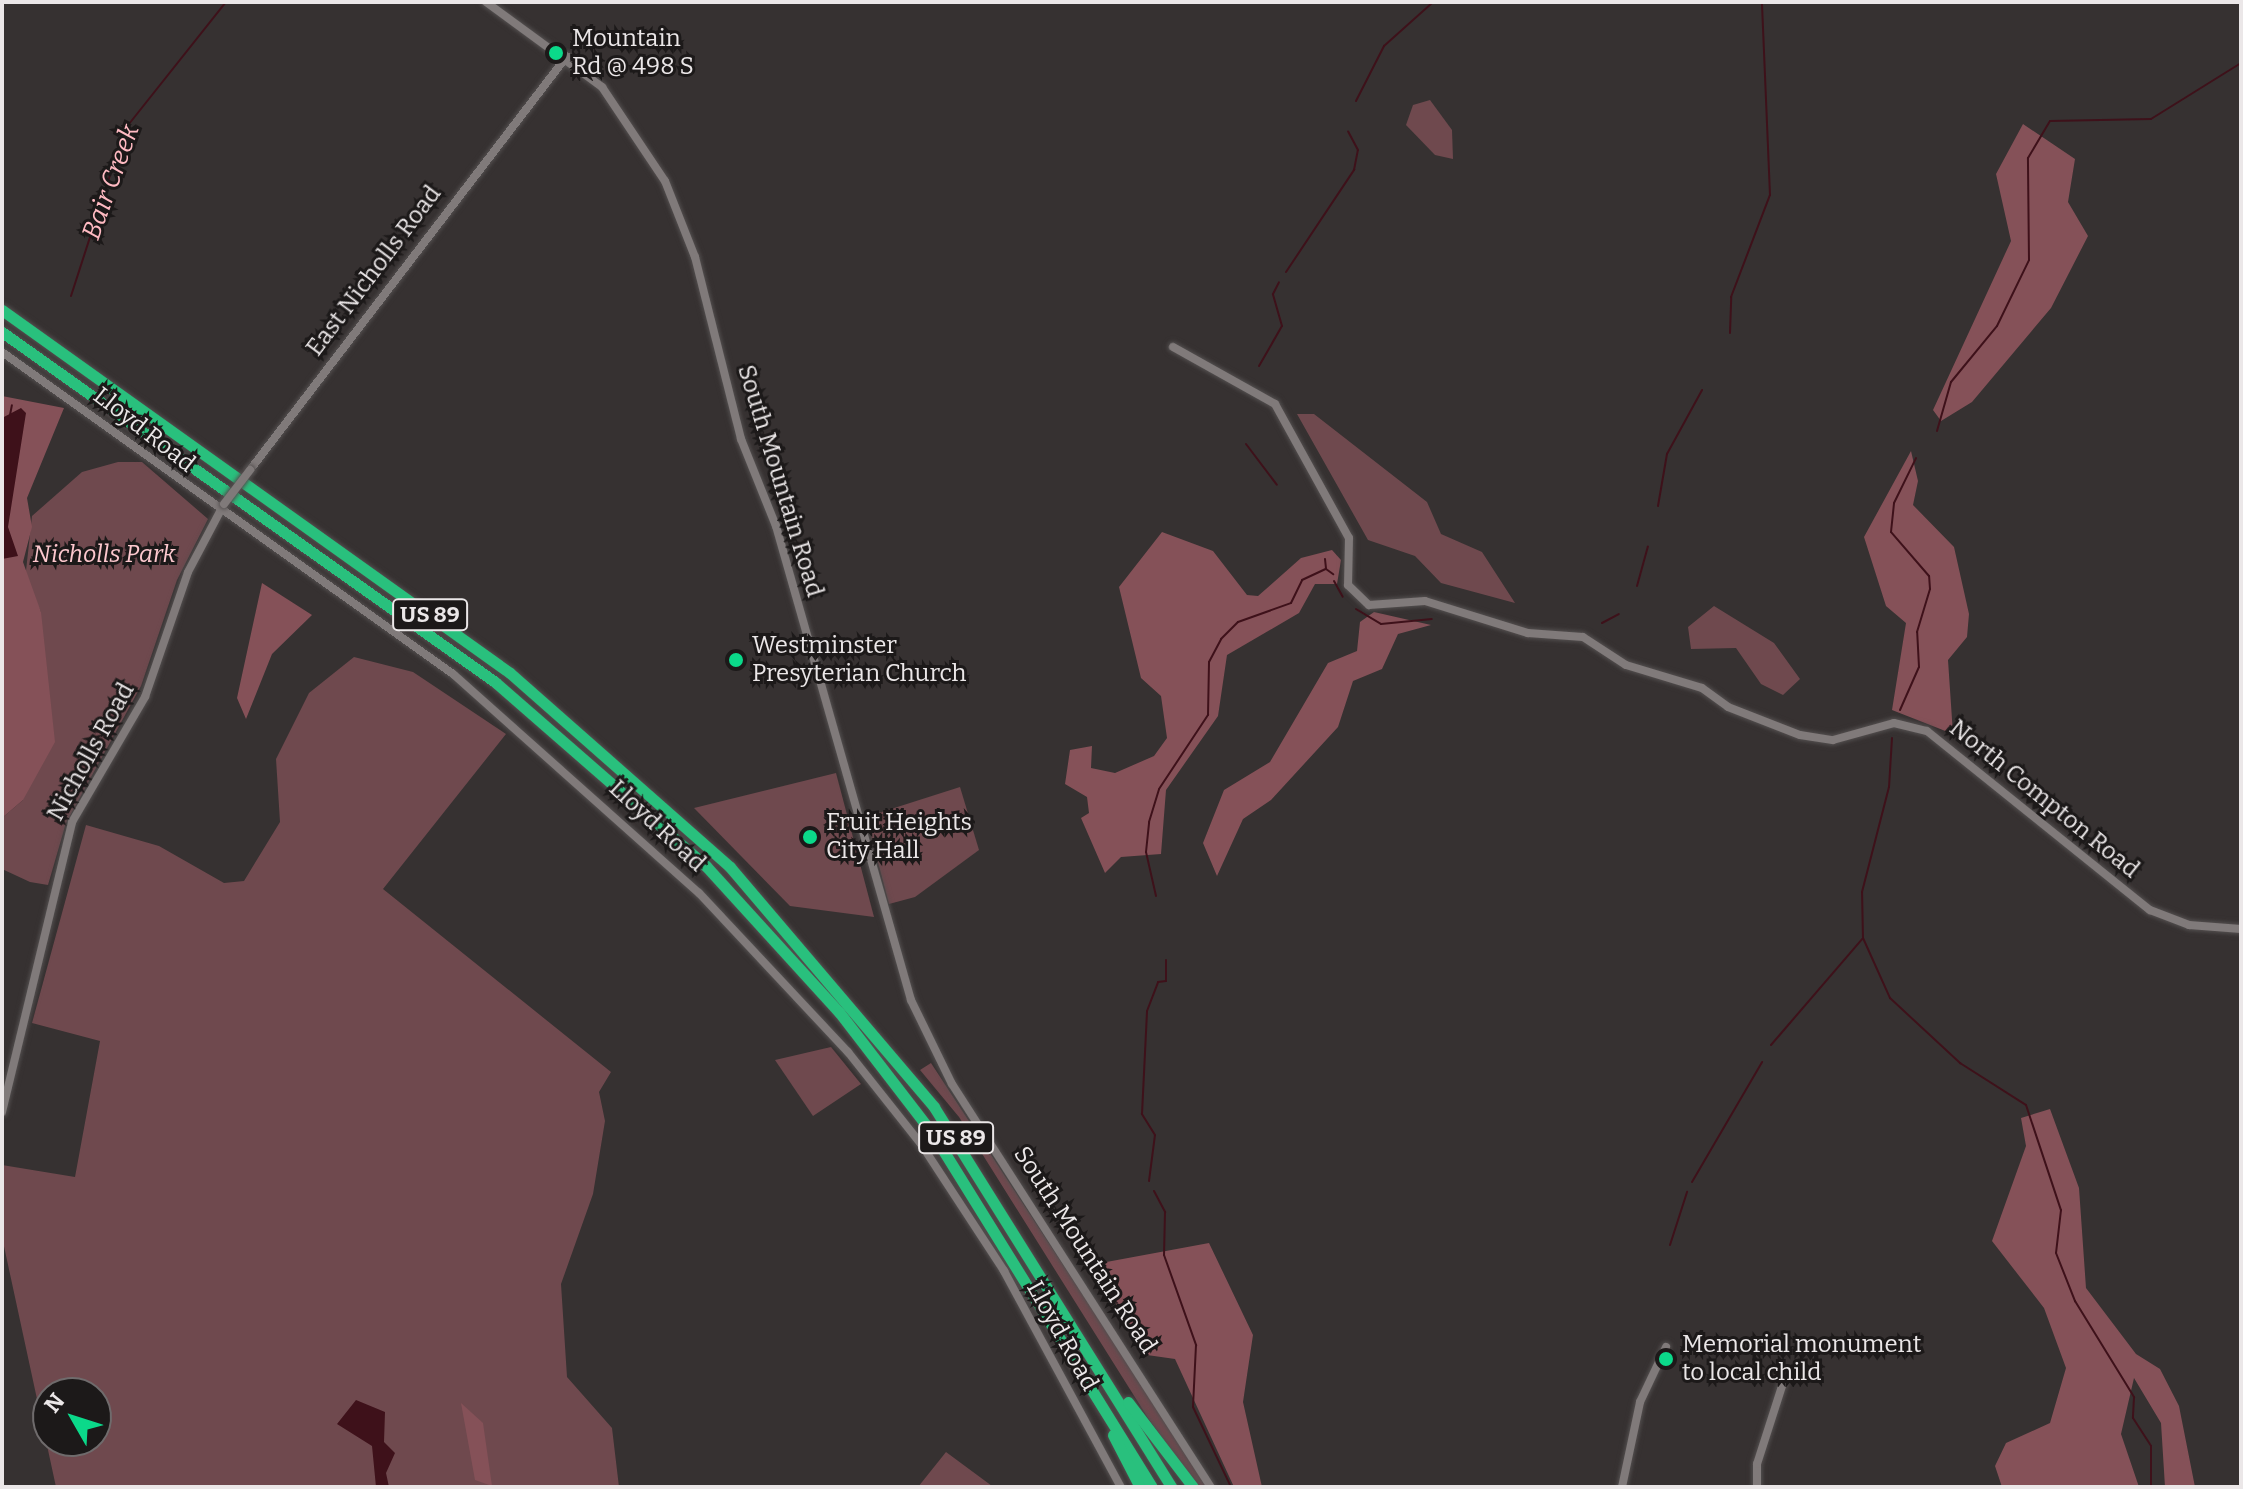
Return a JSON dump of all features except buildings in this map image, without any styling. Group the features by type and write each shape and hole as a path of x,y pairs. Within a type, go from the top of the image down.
{"highway":[{"name":"US 89","path":"2,310 499,665 692,829 902,1065 985,1179 1171,1487"},
{"name":"US 89","path":"2,332 495,682 667,829 763,925 877,1058 983,1208 1152,1487"},
{"path":"1075,1324 1193,1487"},
{"path":"1070,1349 1140,1487"}],"street":[{"name":"South Mountain Road","path":"486,2 567,56 624,112 682,216 911,1000 952,1084 1211,1487"},
{"name":"East Nicholls Road","path":"217,513 567,56"},
{"name":"North Compton Road","path":"1173,347 1275,404 1349,538 1348,585 1369,605 1425,601 1528,633 1583,637 1626,665 1702,688 1728,707 1833,740 1894,723 1927,731 2150,910 2189,925 2241,929"},
{"name":"Lloyd Road","path":"2,352 217,513 453,674 639,835 816,1018 921,1144 978,1229 1121,1487"},
{"name":"Nicholls Road","path":"2,1112 72,822 145,697 217,513"},
{"path":"1622,1487 1640,1402 1666,1347"},
{"path":"1757,1487 1757,1464 1784,1380"}],"green space":[{"path":"1430,100 1452,130 1453,159 1435,155 1406,125 1413,105"},
{"path":"1297,414 1314,414 1427,502 1441,534 1482,552 1515,603 1441,583 1415,556 1368,540"},
{"name":"Nicholls Park","path":"118,462 142,462 208,519 177,580 141,686 66,823 48,885 30,882 2,869 2,818 23,800 41,612 25,580 32,516 82,472"},
{"path":"1714,606 1774,643 1800,679 1783,695 1761,684 1736,648 1691,649 1688,627"},
{"path":"354,657 413,672 506,734 383,889 611,1072 599,1092 605,1121 593,1194 561,1284 567,1377 612,1428 619,1487 56,1487 50,1457 112,1457 112,1377 32,1377 2,1237 2,1165 75,1177 100,1041 32,1023 86,825 159,846 224,883 244,881 280,822 276,759 309,693"},
{"path":"836,773 874,917 790,906 694,808"},
{"path":"960,787 979,850 915,897 889,904 866,817"},
{"path":"831,1047 861,1084 813,1116 775,1060"},
{"path":"931,1063 1206,1487 1198,1487 1148,1418 959,1117 920,1070"},
{"path":"946,1452 992,1486 995,1487 918,1487"}],"shaded area":[{"path":"2023,124 2075,159 2068,202 2088,236 2051,308 1972,402 1941,421 1933,410 2011,241 1996,174"},
{"path":"2,396 64,408 27,498 32,527 23,562 41,612 55,742 23,800 2,818"},
{"path":"21,408 26,413 8,527 18,556 2,559 2,418"},
{"path":"1911,451 1918,481 1913,505 1954,547 1969,614 1967,637 1948,660 1953,734 1892,710 1906,623 1886,606 1864,537"},
{"path":"1162,532 1213,551 1247,595 1258,596 1301,558 1332,550 1341,560 1337,584 1315,584 1299,613 1227,655 1218,716 1166,790 1161,854 1121,857 1105,873 1081,818 1089,813 1087,797 1065,784 1070,750 1092,746 1091,768 1115,773 1154,756 1167,738 1161,696 1141,678 1119,587"},
{"path":"262,583 312,615 272,654 246,719 237,698"},
{"path":"1374,612 1431,625 1398,634 1382,669 1353,681 1338,727 1271,800 1243,819 1217,876 1203,843 1224,790 1270,762 1328,663 1357,651 1360,622"},
{"path":"2050,1109 2079,1188 2086,1288 2136,1354 2160,1369 2179,1406 2195,1487 2165,1487 2161,1423 2134,1378 2121,1434 2139,1487 2002,1487 1995,1466 2006,1443 2050,1423 2066,1368 2044,1308 1992,1241 2026,1146 2021,1118"},
{"path":"1209,1243 1253,1335 1243,1402 1262,1487 1234,1487 1175,1359 1147,1355 1101,1279 1101,1263"},
{"path":"356,1400 385,1412 384,1442 395,1453 386,1473 389,1487 376,1487 372,1446 337,1424"},
{"path":"461,1403 483,1423 492,1486 475,1480"}],"waterway":[{"name":"Bair Creek","path":"71,296 125,129 226,2"},
{"path":"1356,101 1384,46 1433,2"},
{"path":"1730,333 1731,297 1770,195 1762,2"},
{"path":"1937,431 1951,382 1997,326 2029,260 2028,158 2050,121 2151,119 2241,63"},
{"path":"1286,272 1354,170 1358,150 1348,131"},
{"path":"1259,366 1282,326 1273,294 1279,282"},
{"path":"1658,506 1667,454 1702,390"},
{"name":"Bair Creek","path":"10,415 12,405"},
{"path":"1246,444 1277,485"},
{"path":"1900,710 1919,667 1917,632 1930,589 1929,576 1891,532 1894,503 1916,458"},
{"path":"1637,586 1648,546"},
{"path":"1325,559 1326,569"},
{"path":"1156,896 1146,852 1149,822 1159,789 1208,715 1209,662 1221,639 1238,622 1291,603 1302,580 1326,569 1333,574"},
{"path":"1334,581 1343,597"},
{"path":"1356,609 1381,624 1432,619"},
{"path":"1602,623 1619,614"},
{"name":"Bair Creek","path":"2,689 2,721"},
{"path":"1771,1045 1863,938 1862,892 1889,787 1892,738"},
{"path":"1863,938 1890,998 1960,1063 2026,1105 2061,1210 2056,1253 2075,1301 2134,1397 2133,1418 2151,1446 2151,1487"},
{"path":"1149,1181 1155,1135 1142,1114 1147,1011 1158,982 1166,981 1166,960"},
{"path":"1692,1182 1762,1062"},
{"path":"1154,1191 1165,1212 1164,1255 1196,1345 1193,1407 1231,1487"},
{"path":"1670,1245 1687,1192"}],"place":[{"name":"Mountain Rd @ 498 S","path":"556,53"},
{"name":"Westminster Presyterian Church","path":"736,660"},
{"name":"Fruit Heights City Hall","path":"810,837"},
{"name":"Memorial monument to local child","path":"1666,1359"}]}
